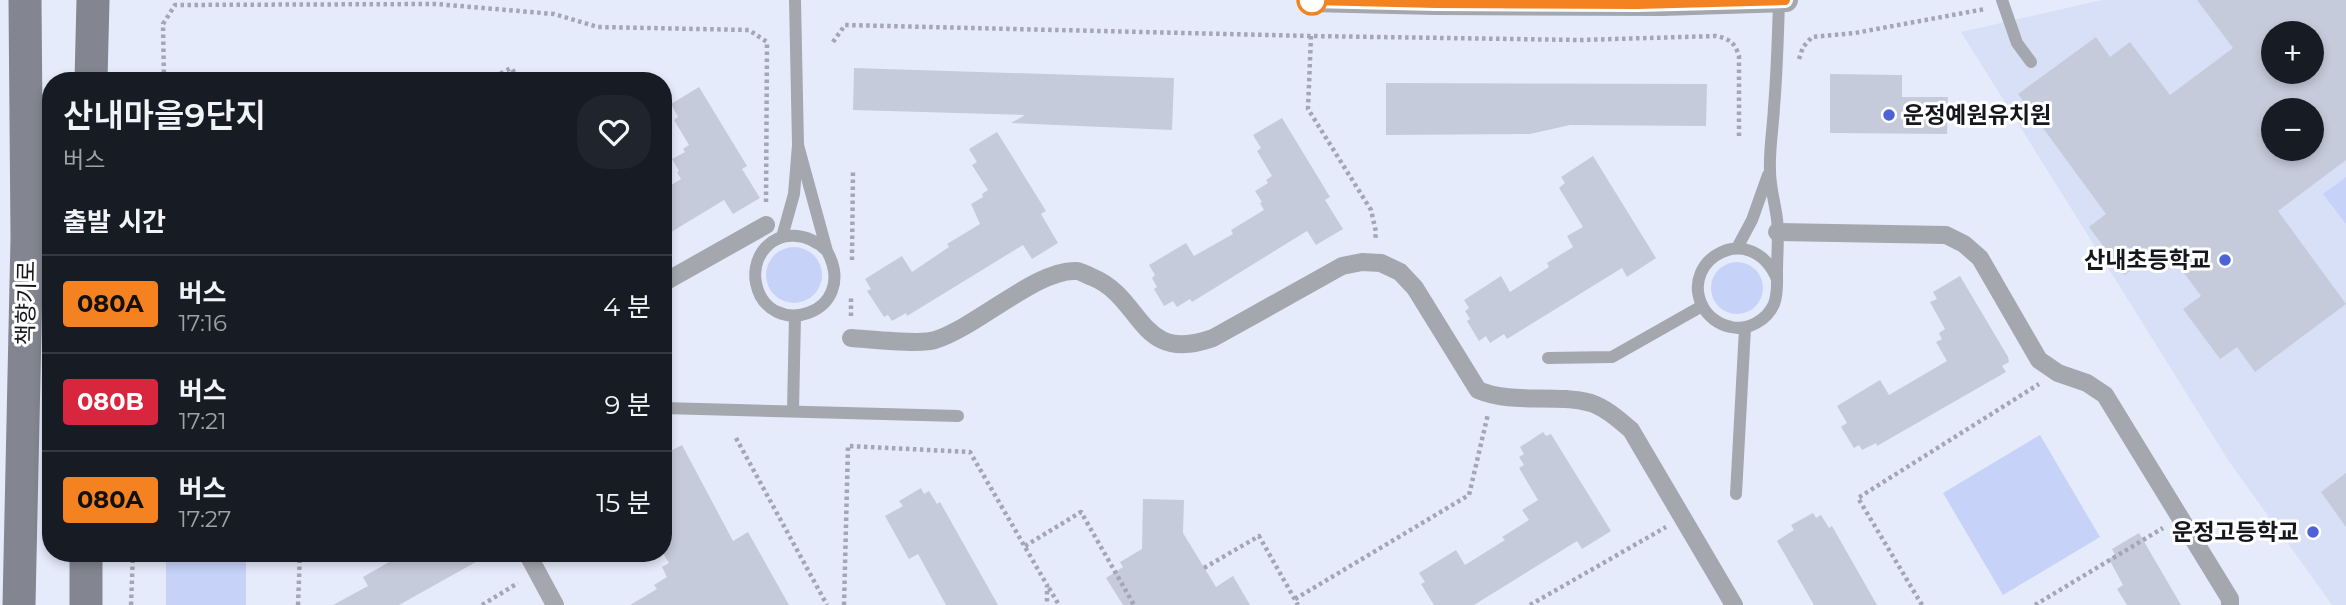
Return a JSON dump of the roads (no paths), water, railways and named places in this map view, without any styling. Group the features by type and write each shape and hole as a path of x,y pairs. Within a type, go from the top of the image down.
{"main road":[{"name":"책향기로","path":"19,605 27,238 25,0"},
{"path":"91,72 93,0"},
{"path":"86,562 86,605"}],"street":[{"path":"1310,0 1622,4 1786,0"},
{"path":"672,278 766,225"},
{"path":"1777,232 1946,235 1964,244 1980,258 2039,360 2058,373 2087,383 2105,395 2230,599 2230,605"},
{"path":"851,338 933,341 955,332 1053,273 1078,271 1102,281 1119,295 1140,323 1158,338 1177,346 1195,345 1213,338 1342,266 1362,262 1381,263 1400,272 1415,288 1478,390 1492,396 1560,399 1592,404 1614,416 1631,430 1734,605"},
{"path":"532,562 555,605"}],"lane":[{"path":"782,237 794,194 798,145 795,0"},
{"path":"1777,279 1772,266 1762,256 1737,248 1723,251 1703,268 1698,281 1702,306 1709,316 1720,324 1745,328 1767,316 1774,305 1777,292 1777,279 1777,232 1770,171 1778,59 1779,0"},
{"path":"2001,0 2017,43 2031,62"},
{"path":"798,145 827,251 833,262 836,275 834,289 827,301 816,310 795,316 775,311 757,291 754,276 756,264 770,243 794,235 818,242 827,251"},
{"path":"1737,248 1752,220 1770,171"},
{"path":"1548,358 1612,357 1702,306"},
{"path":"793,411 795,316"},
{"path":"1736,494 1745,328"},
{"path":"672,408 958,416"}],"place":[{"name":"운정예원유치원","path":"1889,115"},
{"name":"산내초등학교","path":"2225,260"},
{"name":"운정고등학교","path":"2313,532"}]}
